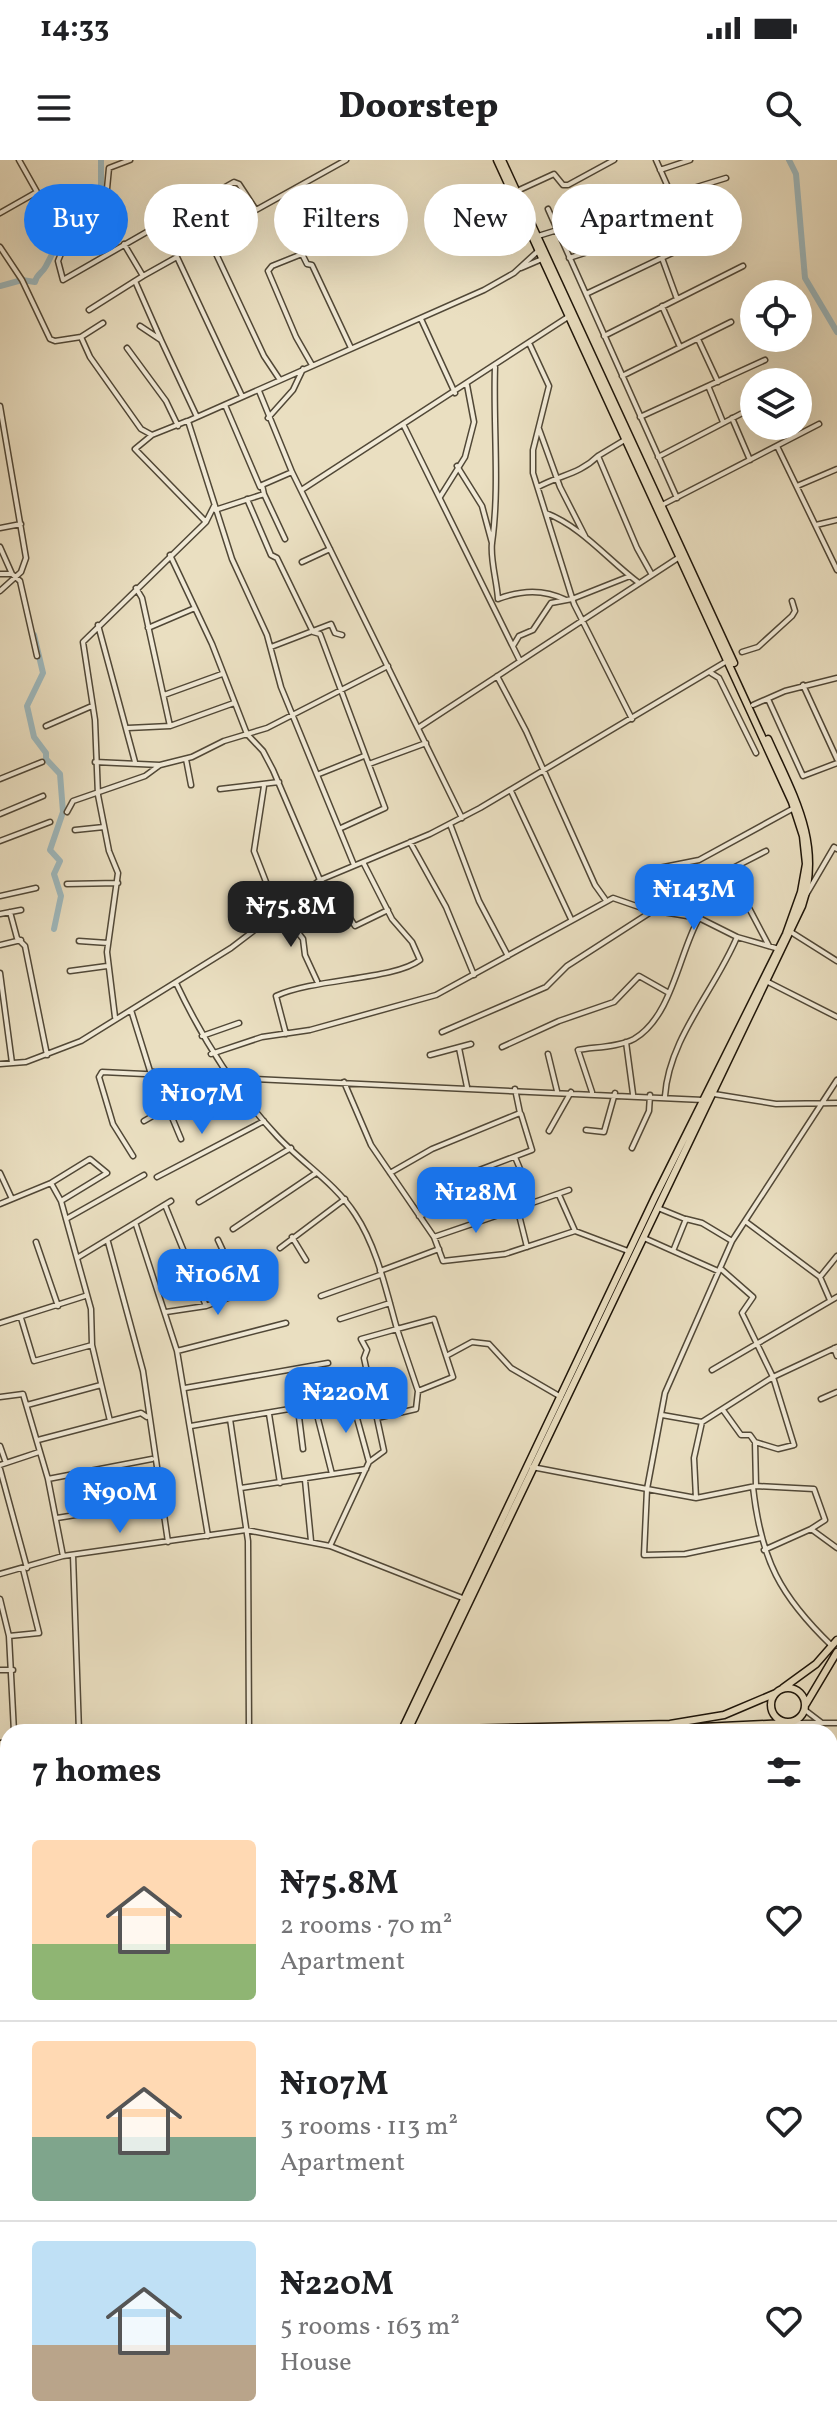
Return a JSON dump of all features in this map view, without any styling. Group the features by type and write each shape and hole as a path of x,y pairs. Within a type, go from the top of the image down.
{"main road":[{"path":"500,160 513,184"},
{"path":"500,160 539,250 545,257"},
{"path":"536,232 680,556 753,705 807,829 811,859 805,897 791,932 714,1094 690,1133 630,1252 629,1262"},
{"path":"408,1724 629,1262 644,1238 703,1100 779,949 798,903 806,864 803,836 794,808 662,505 571,315"},
{"path":"550,1427 561,1397 602,1318"},
{"path":"441,1656 465,1599 532,1466"},
{"path":"665,1724 699,1721 739,1710 778,1692 835,1646"},
{"path":"761,1724 788,1723 800,1719 835,1646"},
{"path":"778,1692 797,1690 806,1707"},
{"path":"778,1692 772,1711 788,1723"}],"street":[{"path":"0,213 37,192 19,160"},
{"path":"107,184 109,168 130,160"},
{"path":"258,209 346,160"},
{"path":"532,184 554,174 563,185 568,185 614,160"},
{"path":"656,160 666,184"},
{"path":"660,170 690,160"},
{"path":"705,184 726,178"},
{"path":"548,209 552,219"},
{"path":"538,236 552,231"},
{"path":"0,247 21,278 50,339 81,337 103,323"},
{"path":"519,269 539,250"},
{"path":"128,251 143,276"},
{"path":"312,365 296,337 268,271 296,254 302,254 307,264 312,265 351,349"},
{"path":"63,256 58,271 63,280 104,256"},
{"path":"216,256 264,356 280,380"},
{"path":"575,256 569,258 677,498"},
{"path":"586,294 666,256"},
{"path":"89,310 177,257 242,396"},
{"path":"206,522 135,449 152,435 421,319 545,257"},
{"path":"662,258 677,299"},
{"path":"604,336 743,266"},
{"path":"135,281 197,417"},
{"path":"662,306 680,347"},
{"path":"302,489 530,345 571,315"},
{"path":"421,319 455,393"},
{"path":"622,376 731,322"},
{"path":"140,326 161,340"},
{"path":"81,337 90,357 131,416 152,435"},
{"path":"698,339 718,382"},
{"path":"530,345 549,386 532,463 538,487 569,600 582,619 632,719"},
{"path":"127,348 166,401 178,426"},
{"path":"640,417 765,360"},
{"path":"492,544 497,523 492,421 495,367"},
{"path":"268,418 293,390 303,369"},
{"path":"440,497 465,457 474,422 467,385"},
{"path":"709,387 723,422"},
{"path":"258,390 292,472 462,818"},
{"path":"225,405 285,539"},
{"path":"0,406 26,558 17,575 0,591"},
{"path":"658,457 740,414"},
{"path":"732,418 750,460"},
{"path":"188,421 232,559 271,647 293,713 354,865"},
{"path":"662,505 819,424"},
{"path":"404,426 520,661"},
{"path":"539,428 557,477 585,536"},
{"path":"538,487 586,468 598,456 623,441"},
{"path":"777,446 836,568"},
{"path":"598,456 637,548 652,575"},
{"path":"457,466 482,506 492,544 498,599 496,609"},
{"path":"797,486 837,469"},
{"path":"261,487 292,472"},
{"path":"215,510 264,494"},
{"path":"247,499 271,555 277,558 313,632 320,634 385,809 341,828"},
{"path":"115,1019 107,966 118,883 98,795 96,730 83,642 206,522 215,503"},
{"path":"546,513 561,518 585,536 639,583"},
{"path":"816,525 837,520"},
{"path":"0,528 21,524"},
{"path":"0,547 17,575 37,656"},
{"path":"302,562 330,549"},
{"path":"170,555 247,734 263,751 279,782 320,880 337,897 355,926 388,910"},
{"path":"418,728 680,556"},
{"path":"0,574 17,575"},
{"path":"513,646 519,636 533,630 551,603 569,600 630,576"},
{"path":"136,588 142,598 170,726"},
{"path":"498,599 549,591 569,600"},
{"path":"742,652 758,647 792,616 795,611 792,601"},
{"path":"148,628 195,608"},
{"path":"271,647 331,624 335,633 342,635"},
{"path":"98,625 135,762"},
{"path":"0,1064 47,1055 69,1046 245,938 320,880 462,818 730,659"},
{"path":"95,762 160,765 186,759 293,713 388,666"},
{"path":"708,673 719,678 756,753"},
{"path":"164,695 223,674"},
{"path":"497,676 544,769 595,885 605,899"},
{"path":"753,705 803,685 837,678"},
{"path":"768,699 803,776 837,761 803,685"},
{"path":"128,728 170,726 234,703"},
{"path":"46,726 92,706"},
{"path":"369,764 426,743"},
{"path":"319,774 364,756"},
{"path":"186,759 191,785"},
{"path":"0,779 42,762"},
{"path":"67,812 73,801 98,795 145,776 160,765"},
{"path":"220,789 279,782"},
{"path":"264,786 254,851 273,900 303,939 305,955 317,981"},
{"path":"511,791 571,919"},
{"path":"0,814 43,796"},
{"path":"654,869 699,860 794,808"},
{"path":"0,841 50,822"},
{"path":"450,824 479,901 508,956"},
{"path":"75,830 104,827"},
{"path":"410,842 446,907 474,975"},
{"path":"805,897 829,854 834,847 837,849"},
{"path":"766,851 729,870 769,946"},
{"path":"286,1034 276,996 317,981 390,971 419,962 412,942 388,910 363,862"},
{"path":"67,884 118,883"},
{"path":"0,896 36,888"},
{"path":"211,1054 262,1037 286,1034 415,1002 474,975 605,899 699,918 737,937 779,949"},
{"path":"0,914 21,910"},
{"path":"442,1032 546,987 567,966 654,910"},
{"path":"10,912 17,938 22,939"},
{"path":"592,1092 578,1050 626,1042 640,1034 669,993 699,918"},
{"path":"791,932 837,961"},
{"path":"665,1096 667,1075 690,1023 720,975 737,937"},
{"path":"0,945 22,939"},
{"path":"22,939 47,1055"},
{"path":"79,941 108,943"},
{"path":"70,971 107,966"},
{"path":"0,973 12,1063"},
{"path":"502,1047 545,1027 614,1002 639,976 669,993"},
{"path":"768,982 837,1017"},
{"path":"176,983 211,1054 229,1078 264,1121 345,1199 358,1217 380,1273 418,1391 416,1409 377,1418"},
{"path":"131,1010 165,1109 181,1139"},
{"path":"202,1036 239,1023"},
{"path":"626,1042 633,1094"},
{"path":"430,1055 471,1044"},
{"path":"459,1048 467,1087"},
{"path":"548,1054 557,1091"},
{"path":"133,1156 113,1124 99,1077 107,1070 229,1078 615,1093 703,1100"},
{"path":"761,1538 685,1554 644,1555 647,1489 665,1393 732,1241 837,1080"},
{"path":"344,1082 371,1145 434,1237 447,1263 527,1247 575,1231 630,1252"},
{"path":"455,1200 452,1190 461,1177 532,1150 515,1089"},
{"path":"549,1131 571,1092"},
{"path":"586,1130 604,1132 615,1093"},
{"path":"714,1094 776,1104 837,1103"},
{"path":"632,1148 649,1111 650,1095"},
{"path":"144,1121 165,1109"},
{"path":"390,1173 432,1149 520,1113"},
{"path":"157,1177 264,1121"},
{"path":"199,1202 291,1148"},
{"path":"419,1216 455,1200 522,1178 515,1157"},
{"path":"0,1204 51,1183 90,1159 107,1173 61,1201"},
{"path":"0,1173 12,1199"},
{"path":"233,1229 316,1173"},
{"path":"66,1219 144,1175"},
{"path":"51,1183 61,1201 91,1309 92,1345 110,1421"},
{"path":"529,1204 569,1190"},
{"path":"484,1191 496,1214"},
{"path":"559,1195 575,1231"},
{"path":"280,1248 345,1199"},
{"path":"77,1258 168,1203 206,1306"},
{"path":"658,1208 702,1223 732,1241"},
{"path":"434,1237 496,1214 516,1210 527,1247"},
{"path":"673,1251 686,1219"},
{"path":"747,1222 785,1254 820,1277 830,1300"},
{"path":"136,1225 177,1351 208,1536"},
{"path":"292,1237 306,1260"},
{"path":"644,1238 719,1270 753,1297 742,1313 773,1377 794,1445 778,1449 755,1442"},
{"path":"218,1240 243,1294"},
{"path":"36,1242 58,1306"},
{"path":"108,1242 134,1331 168,1542"},
{"path":"321,1296 439,1249"},
{"path":"820,1277 837,1256"},
{"path":"166,1312 206,1306 258,1287"},
{"path":"0,1323 85,1296"},
{"path":"712,1370 837,1297"},
{"path":"340,1319 390,1303"},
{"path":"21,1318 34,1361 92,1345"},
{"path":"330,1546 369,1462 384,1451 364,1358 367,1350 361,1339 434,1319 448,1355 451,1379 418,1391"},
{"path":"177,1351 286,1323"},
{"path":"448,1355 472,1342 485,1343 496,1350 511,1368 561,1397"},
{"path":"662,1415 702,1422 773,1377 836,1347 837,1356"},
{"path":"185,1388 328,1363"},
{"path":"27,1405 101,1385"},
{"path":"0,1389 1,1396 21,1392 27,1405 48,1479 63,1556"},
{"path":"821,1399 837,1392"},
{"path":"191,1426 372,1395"},
{"path":"352,1400 369,1462"},
{"path":"38,1440 141,1413 146,1404"},
{"path":"315,1407 332,1475"},
{"path":"298,1409 303,1449"},
{"path":"722,1410 741,1435 750,1435 755,1442 754,1487 764,1550 790,1603 835,1646"},
{"path":"141,1413 147,1417"},
{"path":"269,1414 280,1483"},
{"path":"230,1419 250,1570 249,1724"},
{"path":"696,1498 694,1458 702,1422"},
{"path":"0,1446 39,1633 9,1636"},
{"path":"2,1466 40,1452"},
{"path":"48,1479 153,1459"},
{"path":"532,1466 696,1498 754,1487 814,1489 825,1520 764,1550"},
{"path":"241,1488 366,1469"},
{"path":"305,1480 311,1542"},
{"path":"57,1518 162,1501"},
{"path":"811,1529 837,1548"},
{"path":"0,1574 63,1556 246,1530 330,1546 465,1599"},
{"path":"73,1555 79,1724"},
{"path":"0,1599 13,1670 14,1724"},
{"path":"0,1670 13,1670"},
{"path":"806,1707 824,1723"},
{"path":"788,1723 837,1723"}],"waterway":[{"path":"0,286 22,280 35,282 54,249 63,216 101,194 101,160"},
{"path":"789,160 796,174 805,278 837,332"},
{"path":"34,635 43,673 27,706 34,737 46,753 46,759 60,774 63,812 50,850 60,861 54,874 61,896 54,929"}]}
